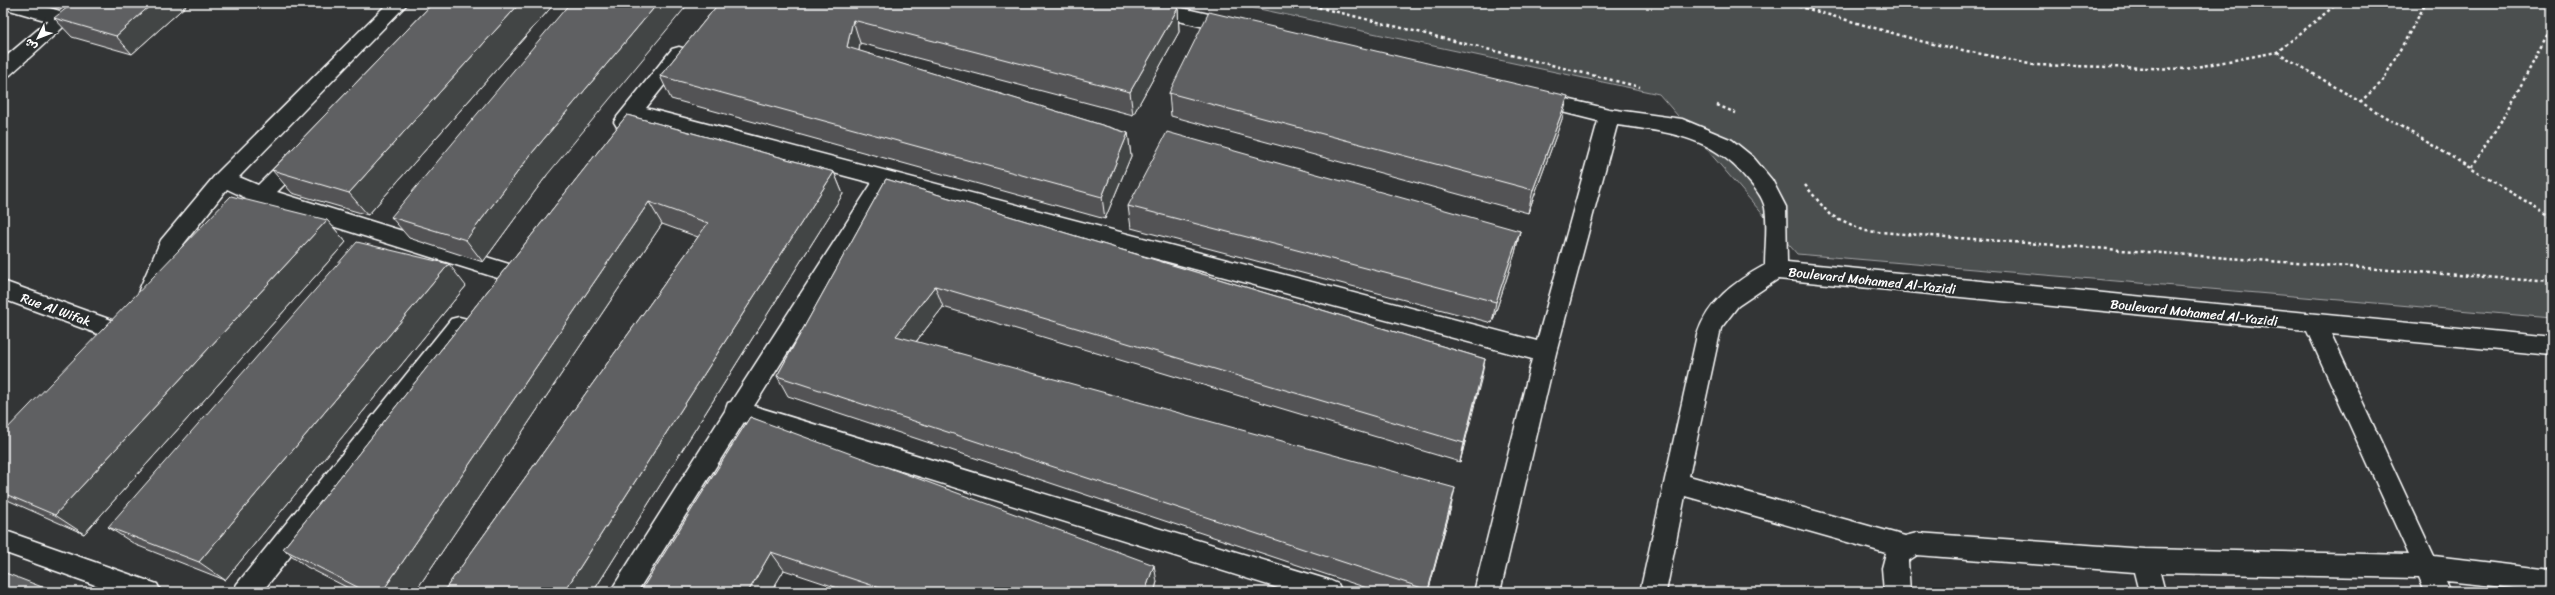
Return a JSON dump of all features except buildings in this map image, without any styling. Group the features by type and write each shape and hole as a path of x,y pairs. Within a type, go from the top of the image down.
{"street":[{"path":"9,3 63,18"},
{"path":"3,70 81,3"},
{"path":"130,309 170,246 224,179 399,3"},
{"path":"1131,3 1254,32"},
{"path":"612,136 691,39"},
{"name":"Boulevard Mohamed Al-Yazidi","path":"1516,94 1609,116 1682,127 1725,145 1746,163 1765,186 1774,206 1776,270 2552,346"},
{"path":"632,112 1545,353"},
{"path":"1487,592 1545,353 1609,116"},
{"path":"219,237 263,196 312,143"},
{"path":"224,179 263,196 504,271"},
{"path":"623,592 736,410 885,180"},
{"path":"489,290 519,253"},
{"path":"94,345 130,309 179,270"},
{"path":"1653,592 1701,362 1711,326 1724,307 1744,288 1776,270"},
{"name":"Rue Al Wifak","path":"3,290 130,309"},
{"path":"246,592 474,308"},
{"path":"2316,324 2438,592"},
{"path":"736,410 1329,592"},
{"path":"1676,483 1904,547"},
{"path":"3,541 148,592"},
{"path":"1897,592 1895,558 1898,551 1910,544 1930,544 2144,561 2426,567 2552,582"},
{"path":"2144,561 2152,592"}],"path":[{"path":"1301,3 1318,9 1641,87"},
{"path":"1787,3 1924,42 2034,65 2186,69 2277,52 2338,3"},
{"path":"2360,102 2382,82 2426,3"},
{"path":"2471,168 2505,115 2552,27"},
{"path":"2277,52 2552,217"},
{"path":"1710,103 1726,107 1739,114"},
{"path":"1804,184 1822,210 1839,222 1865,231 2552,282"}],"shaded area":[{"path":"1231,3 2552,3 2552,318 1797,254 1659,94"}]}
